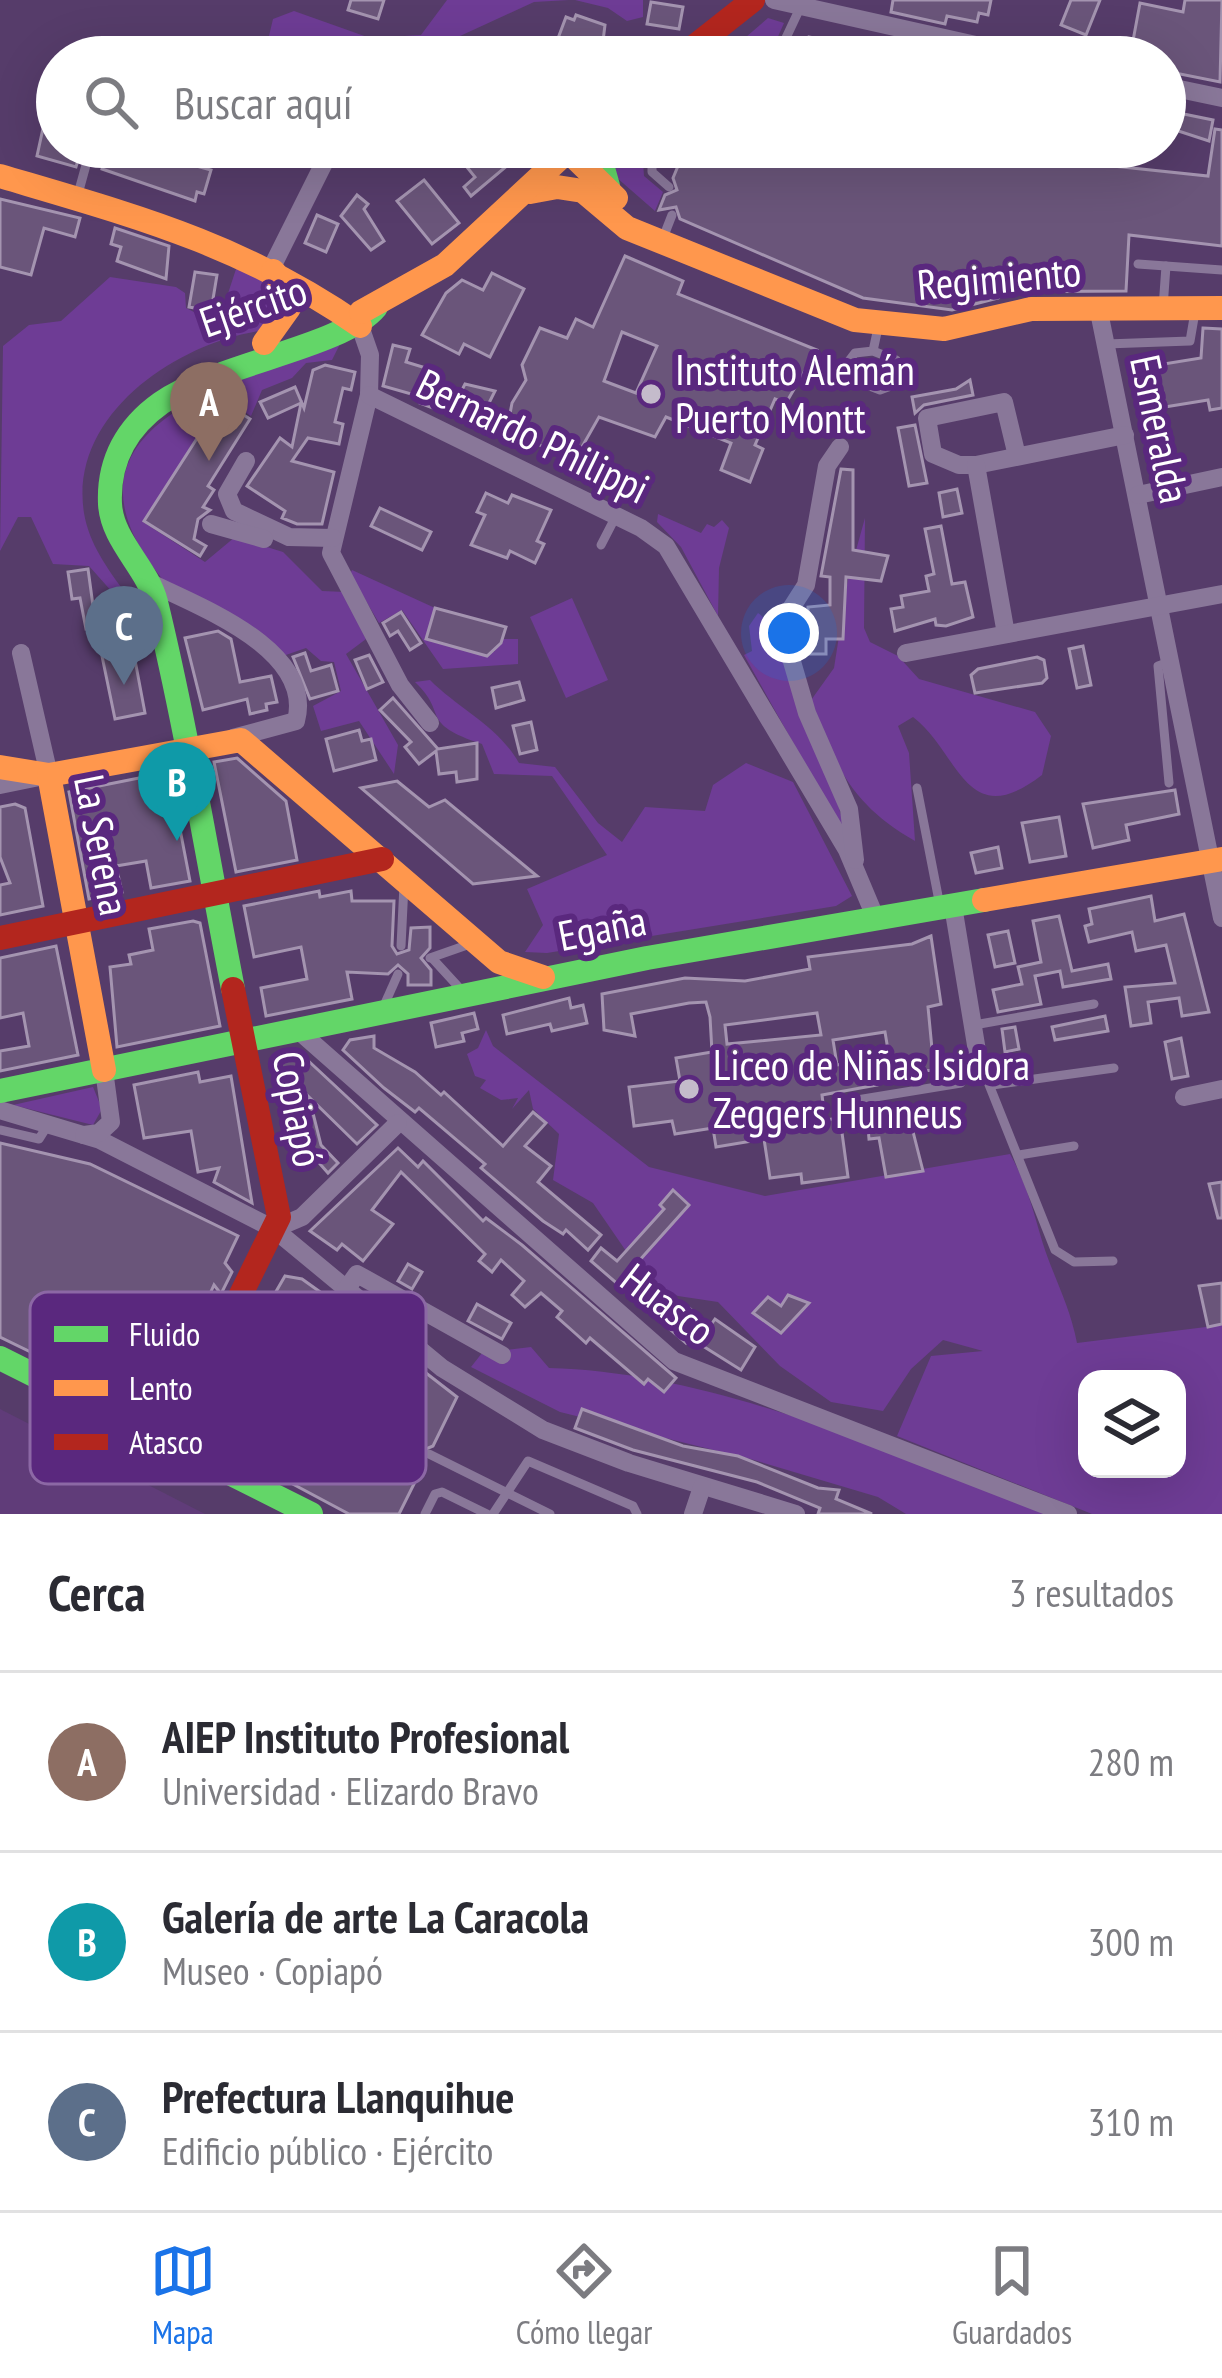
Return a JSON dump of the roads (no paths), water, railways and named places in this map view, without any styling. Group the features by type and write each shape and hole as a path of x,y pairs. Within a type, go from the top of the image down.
{"main road":[{"path":"708,36 753,0"},
{"name":"Ejército","path":"185,748 149,581 120,536 109,498 122,450 144,416 187,385 362,316 442,264 553,168"},
{"name":"Regimiento","path":"583,168 663,230 864,317 944,329 1019,310 1222,308"},
{"name":"Regimiento","path":"604,168 612,193"},
{"path":"0,176 187,231 362,316"},
{"name":"Regimiento","path":"530,192 557,187 583,190 627,228 663,230"},
{"path":"264,343 281,326 290,302 286,287 271,269"},
{"name":"Ejército","path":"185,748 170,732 136,588 97,521 96,477 114,433 145,394 181,372 362,316"},
{"path":"0,767 50,775 231,739 246,743 487,950 524,974 557,977"},
{"name":"Copiapó","path":"185,748 277,1200 274,1229 243,1292"},
{"name":"La Serena","path":"50,775 102,1062"},
{"path":"0,938 382,859"},
{"name":"Egaña","path":"0,1091 102,1062 245,1042 588,970 1217,860"},
{"path":"487,950 526,964 588,970"},
{"path":"471,996 497,983 487,950"},
{"path":"0,1358 30,1375"},
{"path":"213,1484 261,1514"},
{"path":"238,1484 311,1514"}],"street":[{"path":"775,0 931,36"},
{"path":"1186,90 1222,98"},
{"path":"271,269 322,168"},
{"name":"Esmeralda","path":"1098,307 1199,794 1217,860 1222,918"},
{"path":"362,316 370,355 369,395 331,553 400,685 430,723"},
{"name":"Bernardo Philippi","path":"369,395 616,516 656,537 673,554 855,865 876,920"},
{"path":"1017,456 1004,402 926,418 933,454 959,465 976,465 1125,434"},
{"path":"840,447 826,466 811,572 781,623 807,713 849,809 855,865"},
{"path":"246,460 227,494 234,511 289,537 333,538"},
{"path":"976,465 1006,634"},
{"path":"1138,495 1222,477"},
{"path":"211,524 295,546 333,538"},
{"path":"149,581 250,634 283,665 297,703 296,721 231,739"},
{"path":"906,653 1222,594"},
{"name":"La Serena","path":"21,653 50,775"},
{"path":"0,785 50,775"},
{"path":"946,907 978,1057"},
{"name":"Huasco","path":"299,1031 651,1345 691,1371 887,1441 1068,1514"},
{"path":"84,1135 99,1133 110,1122 102,1062"},
{"path":"1184,1097 1222,1089"},
{"path":"0,1110 84,1135 274,1229 345,1291 357,1274 389,1292"},
{"path":"274,1229 302,1217 398,1123"},
{"path":"426,1313 502,1355"},
{"path":"426,1355 543,1430 702,1487 796,1514"},
{"path":"693,1514 702,1487"}],"lane":[{"path":"787,36 800,8"},
{"path":"77,199 85,168"},
{"path":"652,168 669,187"},
{"path":"1138,264 1222,270"},
{"path":"1162,308 1166,266"},
{"path":"1106,344 1190,341 1196,308"},
{"path":"864,317 873,351"},
{"path":"873,351 896,360 896,384 880,390 839,374 855,353 873,351"},
{"path":"601,544 616,516"},
{"path":"1169,783 1157,678 1158,665 1172,661"},
{"path":"917,788 946,907"},
{"path":"401,946 404,878"},
{"path":"471,996 431,958 487,950"},
{"path":"380,1015 398,974"},
{"path":"974,1025 1094,1004"},
{"path":"978,1057 1061,1257 1112,1261"},
{"path":"857,1100 962,1083 978,1057"},
{"path":"992,1085 1114,1068"},
{"path":"0,1130 39,1139 49,1123"},
{"path":"1019,1155 1074,1146"},
{"path":"429,1454 550,1514"},
{"path":"425,1514 435,1494 442,1492 490,1514 528,1460 633,1506 638,1514"}],"place":[{"name":"Instituto Alemán Puerto Montt","path":"651,394"},
{"name":"AIEP Instituto Profesional","path":"209,461"},
{"name":"Prefectura Llanquihue","path":"124,685"},
{"name":"Galería de arte La Caracola","path":"177,841"},
{"name":"Liceo de Niñas Isidora Zeggers Hunneus","path":"689,1089"}]}
